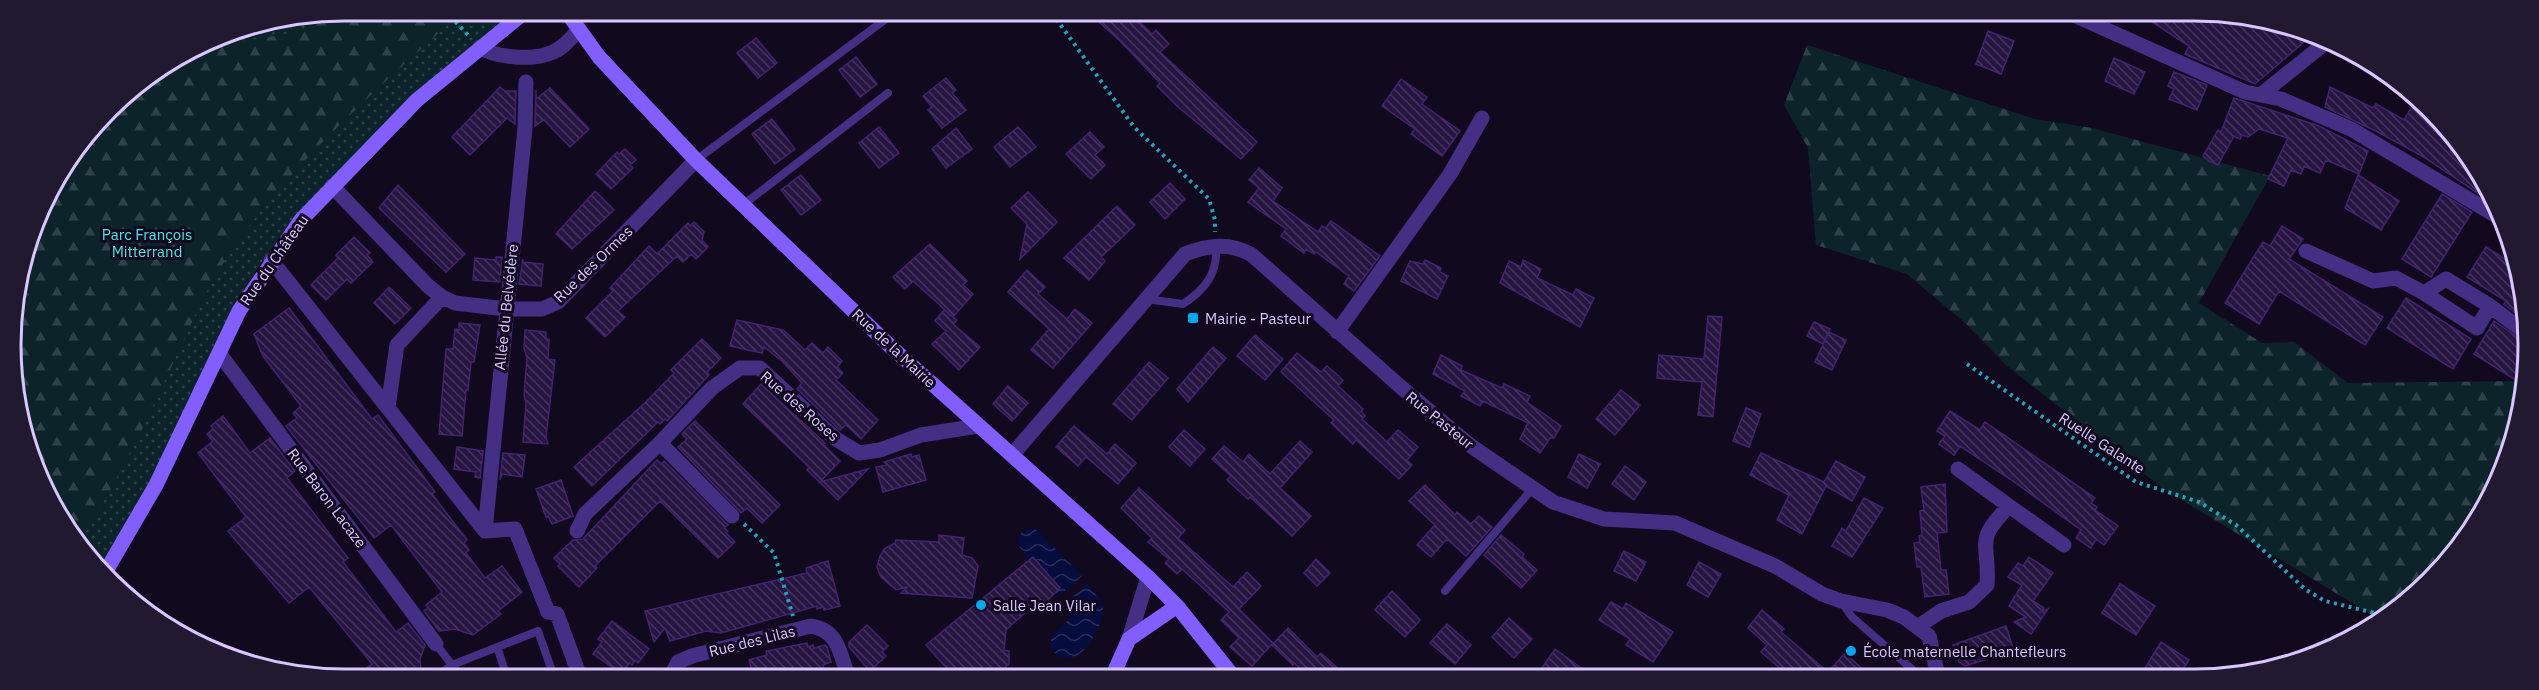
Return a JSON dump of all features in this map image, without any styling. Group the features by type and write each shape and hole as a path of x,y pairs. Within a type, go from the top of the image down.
{"street":[{"name":"Rue du Château","path":"109,567 156,485 239,311 271,260 301,220 332,186 417,100 513,21"},
{"name":"Rue de la Mairie","path":"572,21 578,31 696,160 978,426 1148,577 1177,606 1227,669"},
{"path":"2087,21 2245,92 2263,93 2351,129 2489,211"},
{"path":"480,47 498,56 547,55 556,51 578,31"},
{"path":"2263,93 2320,47"},
{"name":"Allée du Belvédère","path":"485,531 525,128 525,82"},
{"path":"1336,332 1450,174 1482,118"},
{"name":"Rue des Ormes","path":"332,186 428,286 442,297 455,303 506,309 542,309 558,302 696,160"},
{"name":"Rue Pasteur","path":"1012,455 1185,254 1216,245 1241,249 1252,255 1336,332 1471,446 1553,502 1604,519 1675,523 1775,566 1822,594 1840,601 1887,610 1919,626"},
{"path":"2306,250 2373,281 2397,278 2477,328 2490,306"},
{"path":"271,260 485,531 515,529 548,612 557,614 577,669"},
{"path":"2424,293 2446,279 2490,306 2517,326"},
{"path":"388,407 397,345 442,297"},
{"name":"Rue Baron Lacaze","path":"219,353 436,644"},
{"name":"Rue des Roses","path":"577,531 585,514 660,443 712,388 740,368 760,368 836,439 859,453 880,450 921,435 978,426"},
{"path":"660,443 732,516"},
{"path":"1958,469 2064,545"},
{"path":"1937,669 1929,636 1919,626 1941,611 1969,602 1987,585 1985,535 1992,523 2008,506"},
{"path":"1116,669 1129,639 1148,577"},
{"path":"1129,639 1177,606"},
{"name":"Rue des Lilas","path":"674,669 678,662 692,656 810,626 823,628 832,636 845,669"}],"lane":[{"path":"696,160 883,21"},
{"path":"742,205 888,93"},
{"path":"1146,299 1183,304 1198,294 1207,285 1217,262 1216,245"},
{"path":"1445,591 1533,488"},
{"path":"1840,601 1852,617 1912,669"},
{"path":"447,669 452,665 538,631 551,669"},
{"path":"436,644 455,669"},
{"path":"497,647 504,669"}],"path":[{"path":"455,21 480,47"},
{"path":"1058,21 1134,127 1209,199 1215,220 1216,245"},
{"name":"Ruelle Galante","path":"1967,364 2136,482 2199,502 2236,525 2306,590 2325,601 2375,613"},
{"path":"732,516 737,518 774,553 797,629"}],"green space":[{"name":"Parc François Mitterrand","path":"345,21 505,21 297,215 259,266 235,306 153,481 104,562 76,525 54,488 38,449 27,408 21,345 24,303 32,261 46,221 64,183 101,131 131,101 183,64 221,46 261,32 303,24"},
{"name":"Parc François Mitterrand","path":"452,21 342,123 313,153 258,215 233,248 204,298 123,467 84,536 54,488 38,449 27,408 22,366 22,324 27,282 38,241 54,202 64,183 101,131 131,101 165,76 183,64 224,45 308,30 324,22"},
{"path":"1807,45 2035,119 2092,128 2270,176 2199,303 2262,343 2294,342 2348,383 2516,381 2512,408 2501,449 2475,507 2438,559 2408,589 2372,615 2165,490 2007,366 1964,322 1907,274 1816,245 1808,148 1784,105"}],"water":[{"path":"1032,528 1037,530 1082,576 1059,596 1056,592 1060,588 1033,557 1029,560 1019,546 1018,540 1021,534"},
{"path":"1088,583 1103,605 1099,626 1086,648 1078,655 1069,658 1060,657 1051,648 1051,637 1071,616 1072,606 1069,600"}],"building":[{"path":"1098,21 1138,21 1152,34 1156,30 1169,44 1160,52 1257,142 1241,159 1177,106 1157,86 1160,83"},
{"path":"2151,21 2236,24 2278,32 2305,41 2255,84 2185,54 2189,46"},
{"path":"1988,31 2014,41 2001,74 1976,64"},
{"path":"756,38 777,63 758,78 737,53"},
{"path":"856,57 877,84 860,97 839,70"},
{"path":"2114,58 2145,72 2134,94 2105,81"},
{"path":"2174,72 2207,85 2197,110 2169,99 2174,89 2168,86"},
{"path":"946,78 956,90 952,93 966,110 942,128 928,110 932,107 923,96"},
{"path":"1401,79 1427,97 1422,104 1460,131 1442,156 1411,134 1415,129 1382,106"},
{"path":"500,87 505,91 516,91 515,124 507,118 470,155 452,137"},
{"path":"2330,87 2373,108 2376,104 2404,120 2413,106 2438,131 2452,149 2450,152 2457,157 2482,196 2422,156 2325,107"},
{"path":"550,88 589,129 570,147 544,120 535,126 536,90 536,99"},
{"path":"2234,98 2319,126 2368,151 2359,174 2326,160 2320,173 2304,166 2301,174 2291,170 2284,186 2268,179 2288,138 2259,129 2248,137 2242,135 2240,139 2234,136 2218,165 2209,161 2203,156 2218,130 2221,132"},
{"path":"772,119 795,149 775,164 752,134"},
{"path":"879,127 899,153 879,168 859,143"},
{"path":"1018,127 1036,147 1010,167 994,147"},
{"path":"956,128 972,149 946,168 932,149"},
{"path":"1090,132 1104,147 1095,155 1105,165 1091,179 1066,154"},
{"path":"625,149 636,160 630,165 633,168 611,189 596,174 617,152 619,154"},
{"path":"1259,168 1282,188 1273,201 1318,232 1322,226 1326,228 1331,221 1380,256 1354,291 1344,284 1349,276 1316,252 1314,254 1306,249 1304,253 1281,236 1286,229 1248,202 1259,188 1249,180"},
{"path":"801,175 821,200 801,215 781,190"},
{"path":"2358,175 2399,201 2381,230 2345,208"},
{"path":"1170,183 1185,199 1165,219 1150,202"},
{"path":"398,185 465,254 446,272 379,208"},
{"path":"595,191 614,210 572,249 556,234"},
{"path":"1028,192 1057,222 1020,259 1027,224 1011,208"},
{"path":"2442,194 2472,212 2431,277 2402,259"},
{"path":"1117,206 1135,225 1101,257 1105,261 1089,280 1064,258"},
{"path":"694,222 704,232 702,240 708,247 696,259 691,254 683,262 677,256 618,311 625,317 605,337 586,318 613,291 610,288 649,246 657,254 688,223 690,226"},
{"path":"2282,226 2303,239 2289,259 2383,317 2365,345 2279,291 2259,324 2225,303 2263,242 2270,246"},
{"path":"354,237 370,253 367,255 373,262 351,283 347,279 326,300 311,285 338,258 336,255"},
{"path":"930,244 967,281 963,285 973,294 953,317 913,281 905,289 893,277"},
{"path":"2486,247 2507,260 2516,313 2504,304 2506,301 2467,277"},
{"path":"496,257 502,257 500,282 473,280 475,258 496,260"},
{"path":"1425,260 1441,268 1440,272 1448,276 1437,299 1401,281 1410,261 1423,264"},
{"path":"1523,260 1541,269 1537,278 1573,295 1576,289 1594,298 1580,327 1500,283 1509,261 1521,267"},
{"path":"523,262 543,264 541,286 519,284"},
{"path":"1027,270 1045,287 1038,294 1067,319 1075,309 1092,323 1053,368 1031,350 1049,329 1008,292"},
{"path":"389,287 411,308 395,324 374,303"},
{"path":"2406,298 2471,339 2453,369 2387,328"},
{"path":"289,308 372,419 378,415 435,492 432,494 467,540 464,543 469,550 466,553 485,578 502,566 522,592 498,611 501,614 473,635 455,629 439,631 424,611 428,608 426,605 442,592 391,525 374,538 286,426 297,418 293,413 301,406 263,356 254,334"},
{"path":"944,310 957,320 953,324 980,347 959,370 932,344 946,331 935,321"},
{"path":"1708,316 1722,317 1713,417 1698,415 1702,382 1657,378 1659,355 1704,359"},
{"path":"737,320 783,330 805,350 812,343 823,353 828,347 842,361 837,367 843,373 836,380 878,420 861,439 846,425 840,430 797,389 802,383 782,361 764,347 762,353 730,346"},
{"path":"2494,321 2518,337 2516,380 2474,354"},
{"path":"1814,322 1830,329 1823,344 1807,336"},
{"path":"459,323 480,325 474,362 471,362 468,390 466,390 462,436 439,434 446,349 453,349 455,329 459,330"},
{"path":"525,330 546,332 546,339 549,339 548,359 555,360 546,437 548,444 523,442 527,358 524,348"},
{"path":"1829,332 1846,340 1832,370 1815,362"},
{"path":"1255,335 1283,359 1265,380 1237,356"},
{"path":"702,339 721,358 707,372 709,375 667,421 665,419 660,424 658,422 592,486 574,467 647,401 674,373 671,370"},
{"path":"1213,347 1226,358 1188,402 1177,389"},
{"path":"1297,353 1321,372 1327,366 1343,380 1338,386 1363,409 1361,411 1365,416 1362,419 1387,442 1398,430 1418,447 1407,460 1412,465 1399,479 1356,440 1353,444 1331,423 1334,420 1281,372"},
{"path":"1441,355 1462,366 1461,370 1502,388 1504,384 1530,396 1527,402 1561,426 1554,438 1550,438 1540,453 1520,439 1528,423 1483,401 1480,406 1461,396 1465,391 1433,374"},
{"path":"1149,362 1168,378 1132,420 1113,404"},
{"path":"761,384 825,443 823,444 840,461 820,482 868,469 838,500 807,470 809,467 743,404"},
{"path":"1008,386 1028,403 1012,421 993,404"},
{"path":"1621,390 1640,405 1615,435 1596,419"},
{"path":"1746,408 1761,414 1749,447 1733,441"},
{"path":"1950,411 1980,430 1985,422 2095,498 2091,503 2097,507 2095,510 2118,526 2104,545 2096,539 2091,548 2076,538 2081,530 2010,479 1960,446 1954,455 1939,444 1945,436 1937,431"},
{"path":"223,416 250,453 270,438 295,471 287,478 348,558 343,562 396,632 408,623 425,645 420,659 421,669 365,669 372,664 309,587 289,603 228,531 246,517 198,453 213,441 207,434 213,429 211,426"},
{"path":"695,421 780,505 762,523 747,508 741,513 678,447 687,439 682,434"},
{"path":"1074,426 1107,454 1115,444 1136,463 1118,484 1086,457 1078,466 1056,447"},
{"path":"1184,430 1205,449 1190,466 1169,447"},
{"path":"1300,441 1312,452 1280,488 1311,516 1292,536 1250,497 1248,499 1227,480 1231,476 1212,459 1224,446 1243,462 1249,454 1270,474"},
{"path":"457,447 483,451 480,478 475,477 476,472 454,469"},
{"path":"503,453 525,455 522,477 502,474 500,480"},
{"path":"1761,453 1824,482 1836,461 1865,477 1852,501 1826,486 1802,534 1777,520 1789,495 1750,475"},
{"path":"911,454 912,457 919,455 926,480 883,492 876,467 887,465 884,462"},
{"path":"1579,454 1600,464 1587,488 1568,477"},
{"path":"657,460 661,464 664,461 728,525 724,528 728,531 726,533 735,542 718,558 660,501 595,566 597,568 579,587 558,566 560,564 554,558 573,540 583,539"},
{"path":"1625,466 1646,482 1634,500 1612,484"},
{"path":"561,480 573,516 552,524 548,516 546,517 536,489"},
{"path":"1945,484 1947,532 1937,533 1941,570 1946,570 1949,594 1925,597 1921,567 1917,567 1914,543 1920,542 1919,536 1922,535 1920,511 1924,510 1921,487"},
{"path":"1425,485 1455,515 1457,512 1471,524 1479,516 1492,527 1466,556 1447,539 1431,557 1417,545 1435,525 1409,501"},
{"path":"1139,488 1185,530 1178,538 1233,587 1247,572 1261,586 1239,609 1273,643 1252,666 1230,647 1239,638 1221,620 1229,612 1182,569 1177,574 1165,563 1169,559 1148,542 1152,538 1121,508"},
{"path":"1864,498 1883,508 1852,557 1832,546 1842,528 1846,531"},
{"path":"939,535 964,538 962,555 972,558 978,566 972,598 901,593 907,587 896,590 881,577 877,567 880,556 884,549 896,540 939,542"},
{"path":"1501,535 1524,554 1522,557 1537,570 1521,588 1484,555"},
{"path":"1624,551 1646,562 1636,581 1614,571"},
{"path":"1033,557 1060,588 1045,603 1043,601 1031,612 1028,610 1006,630 1004,650 1009,651 1009,664 1003,669 948,669 926,645"},
{"path":"2029,557 2053,573 2033,601 2044,608 2041,612 2048,609 2031,634 2014,622 2026,617 2009,606 2022,585 2008,577 2018,563 2023,566"},
{"path":"1316,559 1330,573 1317,586 1304,573"},
{"path":"828,561 840,606 824,610 823,607 817,609 817,606 721,633 706,631 670,641 665,628 654,642 645,611 807,573 806,568"},
{"path":"1699,562 1721,574 1708,597 1687,585"},
{"path":"2120,584 2155,606 2136,635 2102,613"},
{"path":"1392,591 1420,620 1405,637 1375,610"},
{"path":"1611,602 1623,609 1626,603 1673,632 1653,662 1626,645 1630,639 1599,620"},
{"path":"1762,610 1784,629 1781,632 1824,669 1781,669 1761,652 1767,645 1748,628"},
{"path":"1509,618 1532,639 1514,658 1492,637"},
{"path":"612,621 649,649 638,663 635,660 632,665 629,663 625,669 615,669 593,654 602,642 598,639"},
{"path":"1447,624 1471,645 1455,664 1430,643"},
{"path":"867,625 888,646 882,652 886,656 872,669 868,669 849,647 849,642"},
{"path":"2006,626 2014,651 1965,666 1959,662 1953,645"},
{"path":"1288,628 1317,657 1321,653 1338,669 1300,669 1272,645"},
{"path":"2161,642 2189,660 2183,669 2145,668"},
{"path":"807,643 808,647 813,645 814,648 825,645 831,662 823,665 824,669 752,669 749,660 767,655 766,651"},
{"path":"1555,649 1582,669 1541,669"},
{"path":"1845,653 1862,669 1831,669"}],"place":[{"name":"Mairie - Pasteur","path":"1193,318"},
{"name":"Salle Jean Vilar","path":"981,605"},
{"name":"École maternelle Chantefleurs","path":"1851,651"}]}
